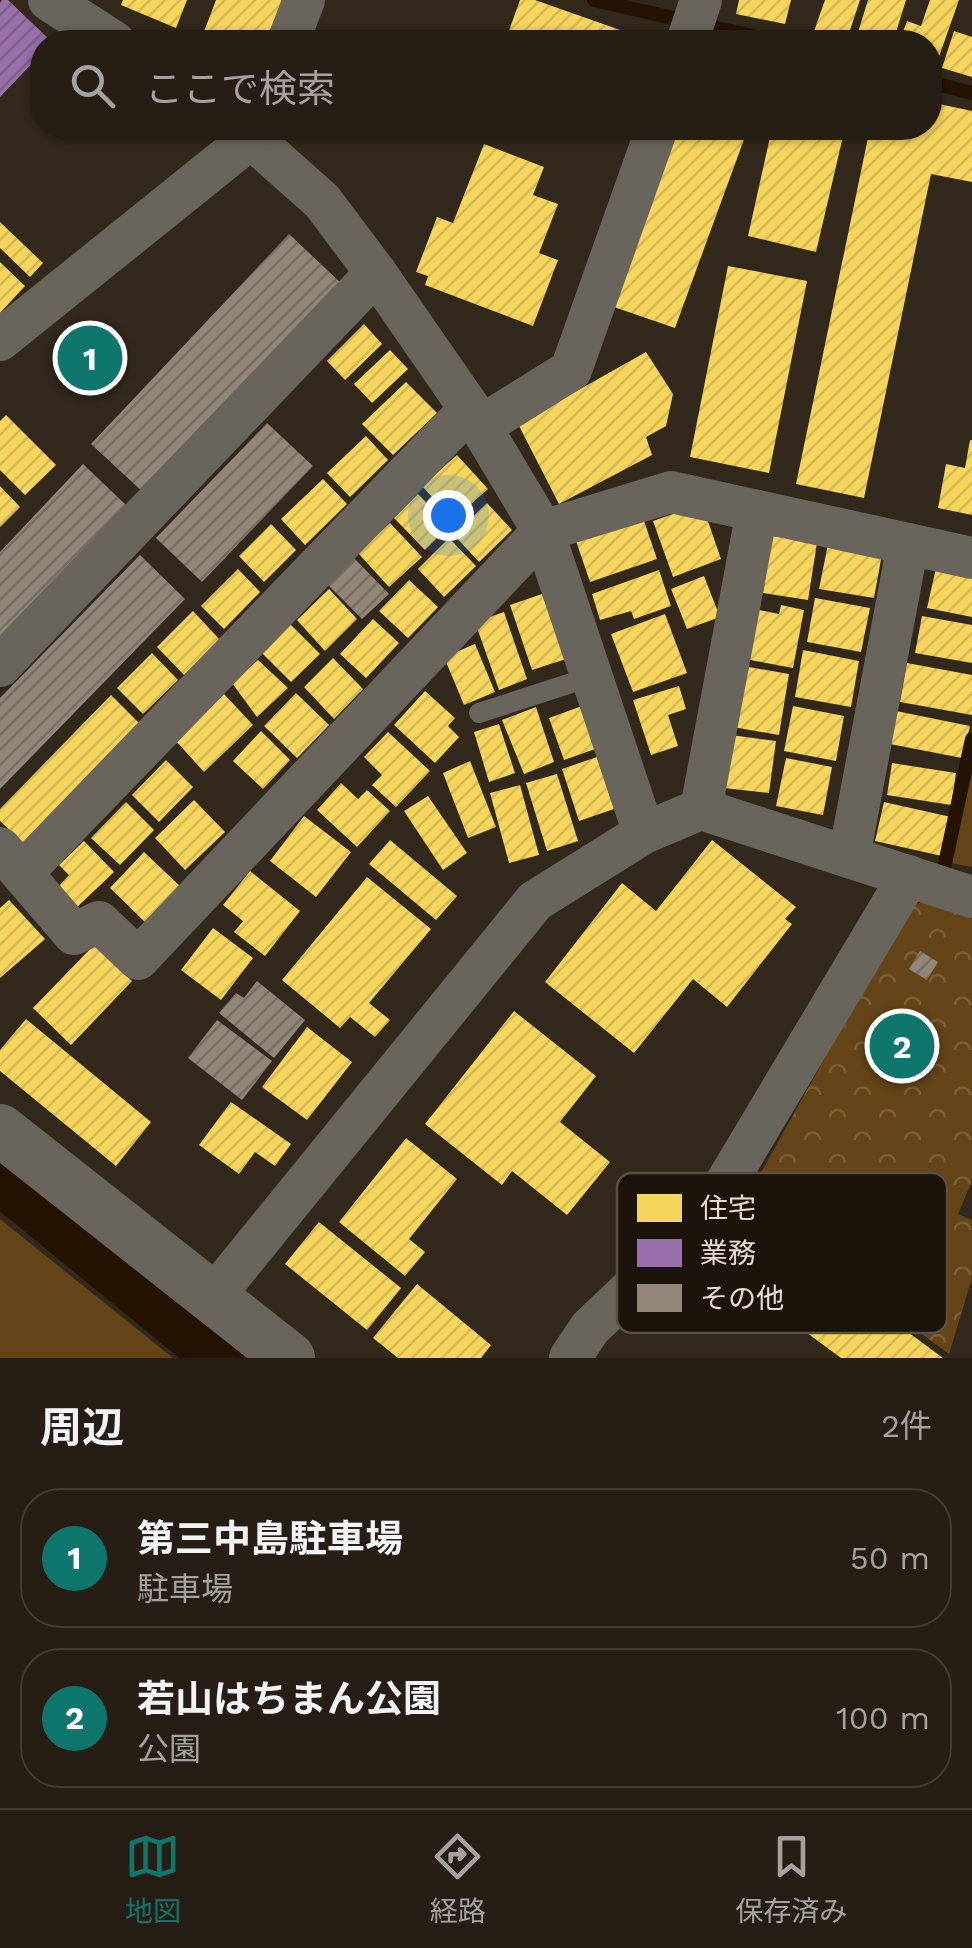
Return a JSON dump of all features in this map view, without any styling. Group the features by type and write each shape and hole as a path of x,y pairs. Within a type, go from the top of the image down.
{"street":[{"path":"49,0 95,30"},
{"path":"293,30 304,0"},
{"path":"0,340 237,140"},
{"path":"258,140 322,201 376,273 476,418 543,531 644,833"},
{"path":"653,140 571,370 476,418 11,860 74,934 99,922 138,959 543,531 671,492 972,558"},
{"path":"0,666 376,273"},
{"path":"701,809 757,511"},
{"path":"850,857 908,544"},
{"path":"213,1297 536,902 644,833 701,809 972,897"},
{"path":"731,1173 909,876"},
{"path":"0,1130 289,1358"},
{"path":"570,1358 590,1328 617,1302"}],"lane":[{"path":"480,714 590,676"}],"green space":[{"path":"972,764 972,867 951,863"},
{"path":"931,897 972,911 972,1181 958,1214 972,1220 972,1278 949,1354 920,1333 947,1333 947,1173 761,1173 908,909"},
{"path":"0,1219 173,1358 0,1358"}],"building: 住宅":[{"path":"123,0 187,0 176,28 121,5"},
{"path":"216,0 282,0 271,30 205,30"},
{"path":"520,0 535,0 620,30 509,30"},
{"path":"739,0 791,0 785,24 736,14"},
{"path":"825,0 860,0 850,30 814,30"},
{"path":"868,0 906,0 897,30 859,30"},
{"path":"930,0 959,0 942,48 942,30 904,30 907,21 921,26"},
{"path":"954,31 972,37 972,77 942,68"},
{"path":"942,105 972,111 972,182 931,174 864,498 796,484 868,140 942,140"},
{"path":"671,140 744,140 675,328 611,306"},
{"path":"769,140 842,140 816,252 748,236"},
{"path":"484,144 544,167 533,195 558,204 539,253 558,260 533,326 425,285 428,276 416,272 437,217 453,223"},
{"path":"0,222 43,263 30,277 0,248"},
{"path":"0,262 25,286 0,313"},
{"path":"728,266 807,281 769,473 690,457"},
{"path":"364,324 382,344 345,380 327,361"},
{"path":"390,350 408,369 372,403 354,384"},
{"path":"646,352 673,394 666,426 646,437 652,455 559,504 518,424"},
{"path":"406,382 437,413 393,455 362,424"},
{"path":"6,415 56,465 25,495 0,470 0,421"},
{"path":"366,436 388,460 350,497 327,473"},
{"path":"970,440 972,515 938,508 946,464 965,468"},
{"path":"457,455 488,489 453,520 422,486"},
{"path":"323,479 347,504 305,545 281,519"},
{"path":"0,486 20,507 0,527"},
{"path":"418,494 449,526 425,550 394,518"},
{"path":"487,503 512,530 479,562 454,535"},
{"path":"702,504 721,559 673,577 653,521"},
{"path":"643,518 657,559 590,582 576,541"},
{"path":"390,523 422,557 389,587 358,553"},
{"path":"271,524 296,550 264,582 239,556"},
{"path":"772,536 817,543 808,600 763,593"},
{"path":"449,538 476,566 444,597 418,569"},
{"path":"828,544 882,554 874,598 819,589"},
{"path":"936,568 972,576 972,617 927,608"},
{"path":"238,569 260,592 224,629 201,606"},
{"path":"659,570 671,606 634,619 631,611 600,620 592,594"},
{"path":"704,576 720,617 687,629 671,589"},
{"path":"409,580 438,607 408,638 379,611"},
{"path":"329,589 357,619 325,651 297,620"},
{"path":"542,594 566,659 532,670 510,605"},
{"path":"815,598 870,608 861,652 807,642"},
{"path":"781,605 804,610 793,668 745,659 754,609 779,614"},
{"path":"193,611 220,640 184,675 157,647"},
{"path":"504,612 527,679 499,690 475,622"},
{"path":"665,614 687,673 633,692 611,634"},
{"path":"922,616 972,625 972,663 915,653"},
{"path":"373,619 399,643 366,678 340,654"},
{"path":"289,623 320,654 291,682 261,652"},
{"path":"475,644 495,692 464,705 444,657"},
{"path":"803,650 859,661 851,707 795,697"},
{"path":"152,653 178,680 143,714 117,688"},
{"path":"333,658 363,689 334,719 304,687"},
{"path":"258,660 288,688 257,717 232,683"},
{"path":"907,663 972,675 972,715 900,702"},
{"path":"743,666 789,674 779,735 733,727"},
{"path":"679,686 686,709 668,715 678,746 651,755 633,700"},
{"path":"425,691 455,718 448,726 459,737 435,763 394,725"},
{"path":"296,693 329,725 297,758 264,726"},
{"path":"224,694 253,725 204,772 176,741"},
{"path":"111,695 141,725 25,845 0,821 0,809"},
{"path":"582,706 598,748 564,760 549,718"},
{"path":"793,706 844,716 836,761 784,751"},
{"path":"536,707 554,762 524,774 502,720"},
{"path":"896,711 970,726 962,758 890,744"},
{"path":"499,724 515,773 489,782 474,732"},
{"path":"261,731 290,760 263,789 233,761"},
{"path":"388,732 430,771 396,807 372,785 382,775 364,757"},
{"path":"731,735 776,741 769,793 724,788"},
{"path":"597,757 614,809 579,821 562,769"},
{"path":"786,758 832,767 823,815 776,806"},
{"path":"166,760 193,787 159,822 132,795"},
{"path":"470,761 496,827 468,838 443,773"},
{"path":"892,763 956,773 951,805 887,795"},
{"path":"557,774 578,841 547,851 526,783"},
{"path":"341,783 358,799 367,790 390,811 357,847 317,810"},
{"path":"520,785 539,855 509,863 490,793"},
{"path":"428,796 467,853 443,870 404,811"},
{"path":"194,800 225,832 185,870 155,838"},
{"path":"126,802 154,830 120,865 91,838"},
{"path":"884,802 951,817 942,856 875,841"},
{"path":"304,816 351,852 316,897 270,861"},
{"path":"390,840 457,896 436,920 369,864"},
{"path":"712,840 796,907 785,919 792,924 727,1007 693,979 634,1053 545,982 622,883 656,911"},
{"path":"84,841 114,872 76,908 57,888 69,875 59,865"},
{"path":"144,852 181,887 146,923 110,888"},
{"path":"250,871 300,911 265,956 234,932 243,921 223,905"},
{"path":"367,877 431,929 369,1003 390,1020 375,1037 350,1017 340,1028 282,980"},
{"path":"9,900 45,939 0,978 0,908"},
{"path":"213,928 253,958 221,1000 181,970"},
{"path":"94,945 132,981 71,1045 33,1008"},
{"path":"514,1011 596,1076 560,1122 610,1162 567,1215 512,1171 502,1185 425,1124"},
{"path":"26,1019 151,1122 116,1166 0,1071 0,1050"},
{"path":"307,1027 352,1062 307,1120 262,1087"},
{"path":"231,1102 291,1144 275,1166 255,1152 239,1174 199,1145"},
{"path":"406,1138 457,1179 409,1239 425,1252 405,1276 339,1222"},
{"path":"319,1222 401,1288 367,1330 285,1264"},
{"path":"417,1284 491,1345 481,1358 398,1358 373,1338"},
{"path":"807,1333 909,1333 943,1358 841,1358"}],"building: 業務":[{"path":"8,0 39,30 30,30 30,66 0,97 0,3"}],"building: その他":[{"path":"289,234 342,284 145,494 91,444"},
{"path":"267,423 313,466 202,582 156,538"},
{"path":"83,464 126,505 0,638 0,552"},
{"path":"140,555 185,599 0,789 0,698"},
{"path":"354,558 389,594 362,619 327,584"},
{"path":"920,951 938,962 927,980 909,969"},
{"path":"257,981 305,1020 274,1058 219,1013 236,993 244,998"},
{"path":"217,1020 272,1061 242,1100 188,1058"}],"waterway":[{"path":"594,0 725,30"},
{"path":"942,85 972,93"},
{"path":"944,868 972,739"},
{"path":"0,1179 219,1358"}],"place":[{"name":"第三中島駐車場","path":"90,358"},
{"name":"若山はちまん公園","path":"902,1046"}]}
